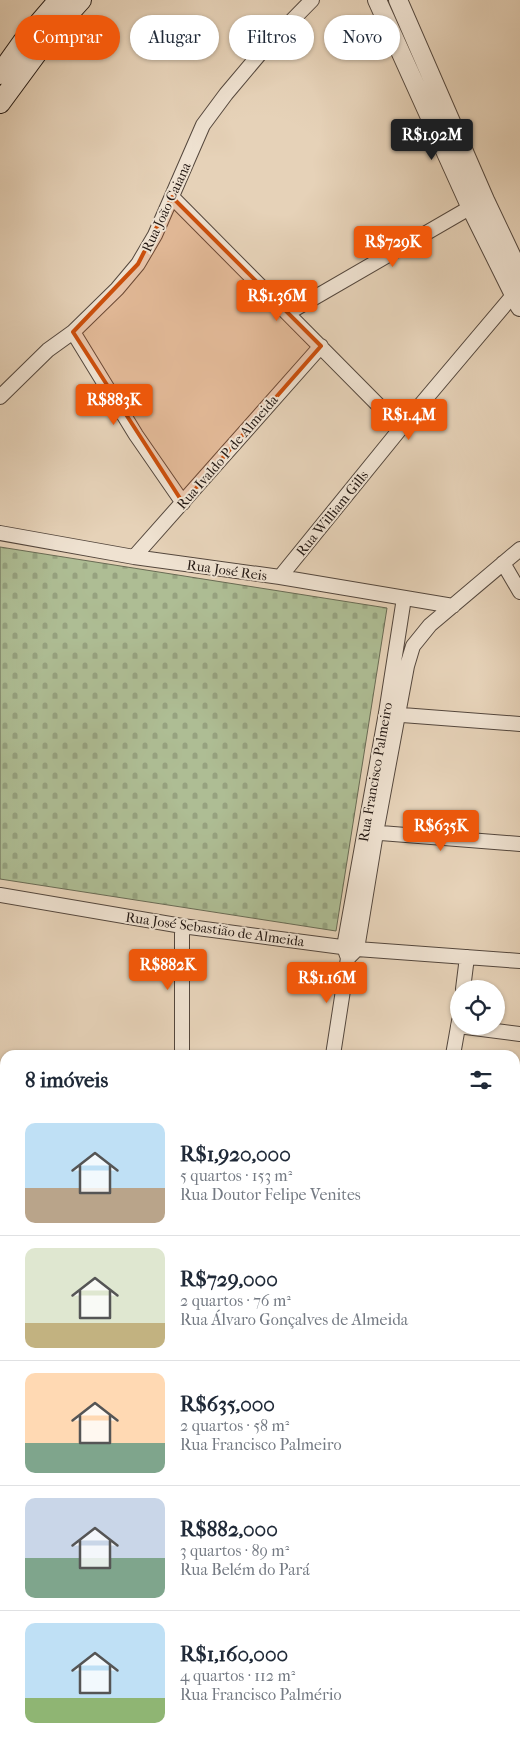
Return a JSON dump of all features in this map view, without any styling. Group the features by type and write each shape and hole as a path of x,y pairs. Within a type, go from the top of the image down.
{"main road":[{"path":"0,74 58,0"},
{"path":"0,104 53,31 81,0"}],"street":[{"name":"Rua João Caiana","path":"0,398 48,350 73,332 117,289 138,264 155,235 204,124 226,94 263,50 312,0"},
{"path":"377,0 478,203 520,274"},
{"path":"398,0 478,203 518,296"},
{"path":"172,197 401,428"},
{"path":"288,313 478,203"},
{"name":"Rua William Gills","path":"280,577 401,428 518,296"},
{"path":"73,332 136,435 183,503"},
{"name":"Rua Ivaldo P de Almeida","path":"134,557 321,346"},
{"name":"Rua José Reis","path":"0,533 134,557 280,577 453,606"},
{"name":"Rua Francisco Palmeiro","path":"392,714 413,646 430,626 520,549"},
{"path":"503,563 520,592"},
{"name":"Rua Francisco Palmeiro","path":"334,1050 370,832 392,714 397,642 404,598"},
{"path":"397,642 413,646"},
{"path":"392,714 520,724"},
{"path":"370,832 520,844"},
{"name":"Rua José Sebastião de Almeida","path":"0,895 182,926 350,951 520,961"},
{"path":"182,926 182,1050"},
{"path":"464,980 467,957"},
{"path":"505,1032 520,1034"},
{"path":"454,1050 456,1035"}],"highlighted area":[{"path":"172,197 321,346 183,503 73,332 138,264"}],"green space":[{"path":"0,547 387,608 336,931 0,879"}]}
